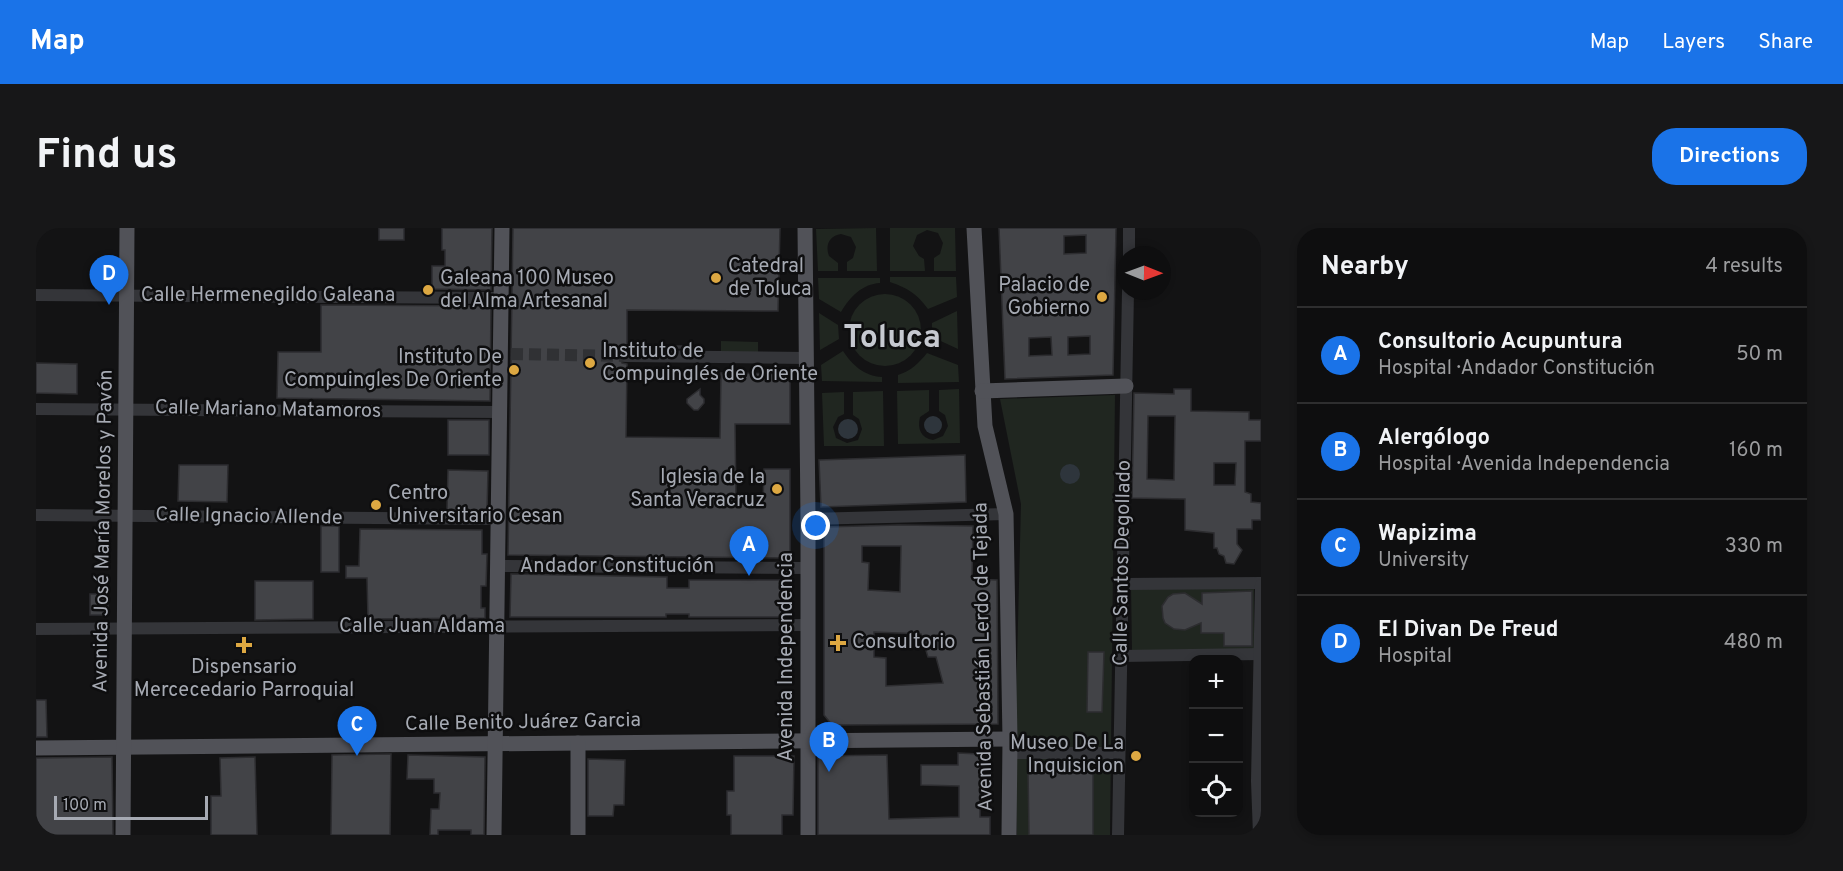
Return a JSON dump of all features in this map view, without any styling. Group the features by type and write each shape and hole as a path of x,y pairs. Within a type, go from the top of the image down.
{"main road":[{"name":"Avenida José María Morelos y Pavón","path":"123,835 127,228"},
{"path":"494,835 500,412 506,354 501,298 502,228"},
{"name":"Avenida Independencia","path":"805,228 808,835"},
{"name":"Avenida Sebastián Lerdo de Tejada","path":"974,228 985,426 1006,514 1010,746 1009,835"},
{"path":"982,391 1126,386"},
{"name":"Calle Benito Juárez Garcia","path":"36,748 808,740 1010,746"},
{"path":"578,743 578,835"}],"street":[{"path":"1129,228 1129,246"},
{"name":"Calle Hermenegildo Galeana","path":"36,295 501,298"},
{"name":"Calle Santos Degollado","path":"1118,835 1128,300"},
{"path":"627,356 807,357"},
{"name":"Calle Mariano Matamoros","path":"36,409 500,412"},
{"path":"808,519 1006,514"},
{"name":"Calle Ignacio Allende","path":"36,515 498,519"},
{"name":"Andador Constitución","path":"498,566 808,567"},
{"path":"1123,584 1261,584 1259,835"},
{"name":"Calle Juan Aldama","path":"36,629 807,625"},
{"path":"1121,656 1260,654"},
{"path":"1010,746 1119,753"}],"shaded area":[{"path":"876,228 877,271 847,271 847,262 853,258 856,247 851,237 841,234 831,239 828,248 829,256 838,263 838,271 818,271 816,229"},
{"path":"890,228 955,228 956,271 934,271 934,258 940,254 943,243 938,233 927,230 917,235 913,246 919,256 924,259 925,271 890,271"},
{"path":"890,277 956,277 957,297 928,309 912,292 890,282"},
{"path":"818,278 880,278 880,283 857,292 841,312 819,299"},
{"path":"892,294 911,304 919,316 921,330 919,344 911,356 899,364 878,366 859,356 851,344 849,323 859,304 871,296"},
{"path":"957,311 958,349 932,337 932,323"},
{"path":"819,313 838,325 839,339 820,350"},
{"path":"721,341 758,342 758,355 721,354"},
{"path":"843,351 859,369 882,377 882,382 822,381 821,365"},
{"path":"927,353 958,365 959,382 898,383 898,375 914,366"},
{"path":"959,389 960,443 898,444 897,391 929,390 929,411 920,417 919,425 923,435 933,440 943,436 948,426 945,415 939,411 939,390"},
{"path":"883,391 884,446 824,446 822,393 844,392 844,414 838,417 833,427 836,438 847,443 858,440 862,429 859,419 853,415 853,392"},
{"path":"1115,395 1110,835 1017,835 1015,741 1021,504 1000,399"},
{"path":"933,416 939,419 942,425 939,431 933,434 927,431 924,425 927,419"},
{"path":"848,419 855,422 858,429 855,436 848,439 841,436 838,429 841,422"},
{"path":"1070,464 1077,467 1080,474 1077,481 1070,484 1063,481 1060,474 1063,467"},
{"path":"1254,586 1254,650 1132,650 1131,587"}],"building":[{"path":"379,228 404,228 404,240 379,240"},
{"path":"442,228 492,228 491,290 432,289 432,266 445,266"},
{"path":"513,228 780,228 778,311 627,310 627,345 685,346 685,348 627,348 620,351 619,356 622,363 627,364 626,437 720,438 721,373 790,374 790,424 735,424 736,504 763,504 764,469 790,469 790,558 508,555"},
{"name":"Palacio de Gobierno","path":"999,228 1116,228 1113,375 1005,379","holes":["1086,235 1086,253 1064,254 1064,236","1090,336 1090,354 1068,355 1068,337","1051,337 1052,355 1029,356 1029,338"]},
{"path":"321,305 491,306 490,401 277,398 278,352 321,352"},
{"path":"36,363 77,364 77,394 36,393"},
{"path":"700,389 704,403 698,410 694,410 687,403 687,399"},
{"path":"1174,389 1191,389 1191,411 1249,412 1249,420 1261,420 1261,441 1245,441 1245,492 1251,494 1251,502 1261,503 1261,520 1252,520 1252,529 1237,529 1237,544 1242,550 1234,564 1226,563 1224,556 1219,554 1217,548 1214,548 1214,533 1185,530 1185,499 1132,498 1134,393 1174,394","holes":["1148,416 1175,416 1174,480 1147,479","1214,463 1236,463 1235,485 1214,485"]},
{"path":"448,420 489,420 489,455 448,455"},
{"path":"965,455 966,502 821,507 819,460"},
{"path":"179,465 228,465 227,502 178,501"},
{"path":"448,470 488,471 487,511 447,510"},
{"path":"321,526 339,526 339,572 321,572"},
{"path":"973,526 972,579 997,580 998,724 832,725 824,715 824,527","holes":["862,546 901,546 900,592 868,590 869,563 862,562","874,632 921,634 928,657 936,657 943,683 886,686 886,658 874,657"]},
{"path":"360,529 482,530 482,554 487,554 486,586 481,586 481,608 485,608 485,618 368,619 367,578 346,578 346,566 359,566"},
{"path":"511,574 667,577 667,588 689,588 689,580 789,580 789,617 689,617 689,614 666,614 666,617 510,617"},
{"path":"255,581 313,581 313,619 255,620"},
{"path":"1252,591 1252,646 1224,646 1224,633 1201,633 1201,623 1185,630 1174,629 1165,623 1163,618 1162,606 1173,594 1185,593 1202,604 1202,593"},
{"path":"90,594 108,594 108,615 90,615"},
{"path":"1088,652 1104,652 1102,712 1087,712"},
{"path":"36,700 46,700 47,737 36,737"},
{"path":"958,753 980,754 980,764 991,765 991,786 980,786 980,817 990,817 990,835 818,835 818,756 887,755 889,819 959,817 959,786 921,785 921,765 958,765"},
{"path":"391,754 390,835 331,835 332,755"},
{"path":"408,755 485,757 484,835 471,835 471,830 438,830 438,835 430,835 431,809 439,809 440,793 434,793 434,779 407,779"},
{"path":"734,756 794,756 793,815 782,815 782,835 731,835 731,815 727,815 727,791 734,791"},
{"path":"112,757 113,835 36,835 36,758"},
{"path":"255,757 257,835 211,835 211,796 221,796 220,758"},
{"path":"588,759 625,760 624,805 614,805 613,816 588,816"},
{"path":"1093,768 1093,835 1029,835 1028,769"}],"tunnel":[{"path":"511,354 627,356"}],"place":[{"name":"Catedral de Toluca","path":"716,278"},
{"name":"Galeana 100 Museo del Alma Artesanal","path":"428,290"},
{"name":"Palacio de Gobierno","path":"1102,297"},
{"name":"El Divan De Freud","path":"109,305"},
{"name":"Instituto de Compuinglés de Oriente","path":"590,363"},
{"name":"Instituto De Compuingles De Oriente","path":"514,370"},
{"name":"Iglesia de la Santa Veracruz","path":"777,489"},
{"name":"Centro Universitario Cesan","path":"376,505"},
{"name":"Consultorio Acupuntura","path":"749,576"},
{"name":"Consultorio","path":"838,643"},
{"name":"Dispensario Mercecedario Parroquial","path":"244,645"},
{"name":"Wapizima","path":"357,756"},
{"name":"Museo De La Inquisicion","path":"1136,756"},
{"name":"Alergólogo","path":"829,772"}],"district":[{"name":"Toluca","path":"892,339"}]}
